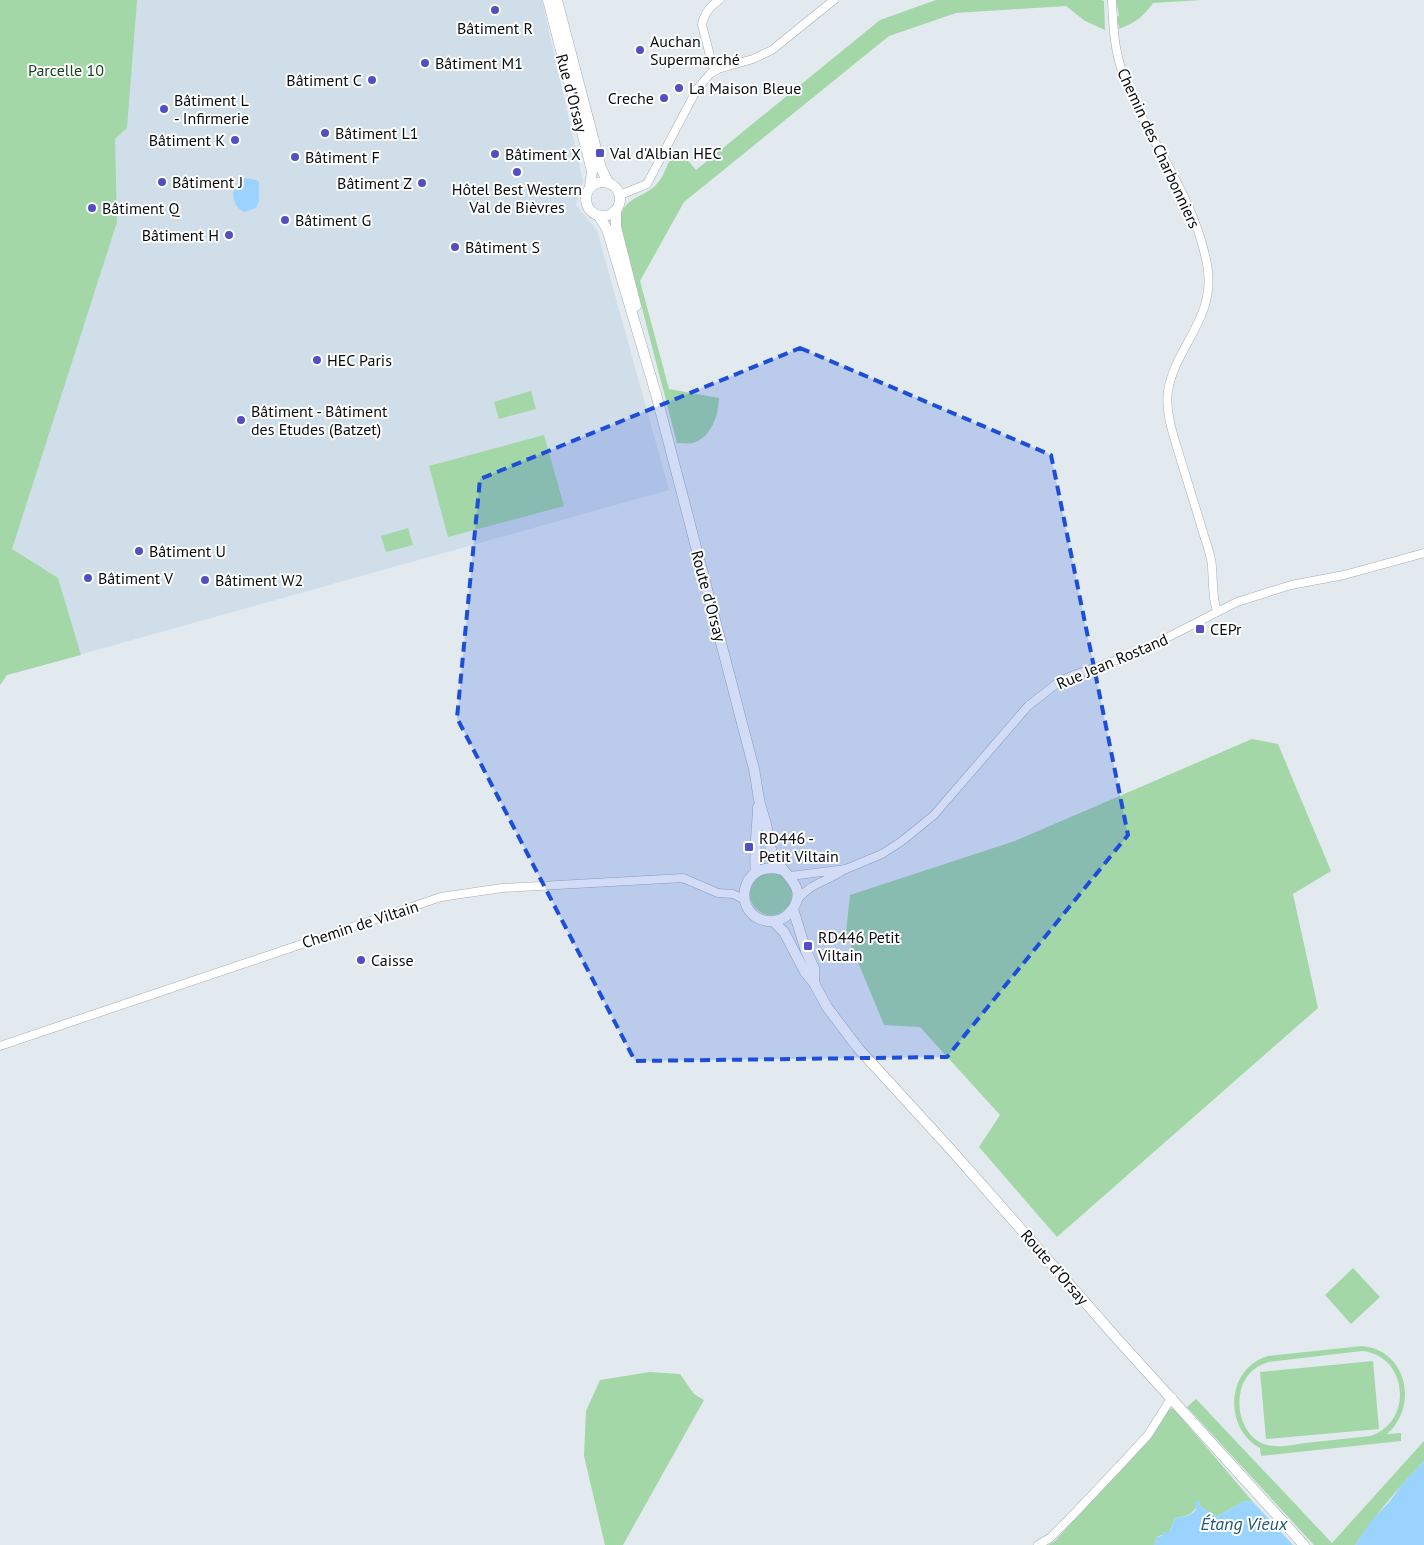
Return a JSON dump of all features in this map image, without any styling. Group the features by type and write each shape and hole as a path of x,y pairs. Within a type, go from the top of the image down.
{"main road":[{"name":"Rue d'Orsay","path":"548,0 592,171 590,187"},
{"name":"Rue d'Orsay","path":"557,0 601,168 608,182"},
{"path":"599,182 608,182 618,190 620,200 616,210 608,215 598,215 589,210 585,201 587,191 599,182"},
{"name":"Route d'Orsay","path":"616,210 616,227 656,394"},
{"name":"Route d'Orsay","path":"598,215 607,229 656,394 754,769 772,853 786,873"},
{"name":"Route d'Orsay","path":"756,872 754,867 759,799"},
{"path":"764,868 773,868 786,873 795,883 797,891 795,904 788,915 773,921 758,918 747,908 744,900 745,887 749,879 756,872 764,868"},
{"name":"Route d'Orsay","path":"795,904 806,951 814,968 814,983"},
{"name":"Route d'Orsay","path":"773,921 784,932 805,972 814,983 827,1007 858,1048 1304,1545"}],"street":[{"path":"714,71 702,25 703,18 708,9 719,0"},
{"path":"620,196 648,184 697,89 714,71 753,59 772,50 834,0"},
{"name":"Chemin des Charbonniers","path":"1112,0 1116,47 1122,70 1144,121 1182,191 1200,236 1207,265 1208,285 1204,312 1171,379 1168,402 1172,428 1211,558 1214,603 1217,611"},
{"name":"Rue Jean Rostand","path":"795,904 812,886 833,877 846,868 882,854 931,819 1028,706 1048,690 1074,675 1137,653 1237,602 1291,585 1344,575 1424,553"},
{"name":"Rue Jean Rostand","path":"786,873 846,868"},
{"name":"Chemin de Viltain","path":"0,1046 441,897 502,888 683,878 718,893 733,894 744,900"},
{"path":"733,894 745,887"},
{"path":"1038,1545 1050,1538 1148,1435 1172,1397"}],"highlighted area":[{"path":"800,348 1051,455 1128,835 947,1057 635,1061 457,718 480,479"}],"shaded area":[{"name":"HEC Paris","path":"0,0 542,0 583,181 576,205 597,230 669,490 7,675 0,685"}],"green space":[{"name":"Parcelle 10","path":"0,0 137,0 127,128 115,139 117,222 12,549 58,578 81,655 7,675 0,685"},
{"path":"936,0 1101,0 1104,1 1105,30 1085,21 1066,6 956,13 889,36 684,202 640,281 669,389 719,398 716,418 705,436 693,443 677,443 620,223 624,208 628,203 650,190 659,182 673,153 686,158 696,170 880,20"},
{"path":"1116,0 1202,0 1153,3 1138,19 1119,29"},
{"path":"531,391 536,409 499,419 494,402"},
{"path":"544,435 564,506 448,537 429,466"},
{"path":"408,528 413,545 386,552 381,536"},
{"path":"1252,739 1278,744 1331,871 1293,894 1318,1008 1057,1237 979,1147 1000,1115 920,1027 884,1025 846,933 850,895 1015,841"},
{"path":"771,873 786,879 792,894 786,909 771,915 756,909 750,894 756,879"},
{"path":"1353,1268 1380,1297 1351,1324 1325,1295"},
{"path":"1362,1346 1377,1350 1389,1358 1398,1368 1403,1381 1405,1395 1403,1409 1397,1422 1387,1434 1401,1433 1401,1441 1261,1456 1260,1448 1248,1439 1240,1427 1235,1413 1234,1399 1237,1385 1244,1373 1254,1363 1268,1356","holes":["1362,1351 1377,1355 1389,1364 1396,1376 1400,1390 1399,1404 1394,1418 1384,1429 1370,1436 1276,1446 1260,1442 1248,1432 1244,1425 1239,1403 1241,1389 1249,1374 1262,1364"]},
{"path":"1373,1361 1379,1429 1266,1439 1260,1372"},
{"path":"650,1372 680,1374 694,1394 704,1400 623,1545 605,1545 584,1456 586,1411 600,1380"},
{"path":"1196,1399 1332,1543 1424,1441 1424,1461 1388,1501 1355,1545 1314,1545 1187,1407"},
{"path":"1169,1408 1174,1409 1253,1502 1244,1501 1218,1516 1213,1515 1200,1506 1200,1500 1190,1514 1175,1518 1169,1532 1157,1537 1154,1545 1048,1545 1055,1541 1149,1438"}],"water":[{"path":"245,178 259,182 259,201 256,208 244,212 236,204 233,194 236,185"},
{"path":"1424,1461 1424,1545 1355,1545 1372,1520"},
{"name":"Étang Vieux","path":"1200,1500 1200,1506 1213,1515 1218,1516 1244,1501 1253,1502 1293,1545 1154,1545 1157,1537 1162,1536 1163,1532 1169,1532 1175,1518 1187,1516 1194,1512 1196,1510 1195,1502"}],"place":[{"name":"Bâtiment R","path":"495,10"},
{"name":"Auchan Supermarché","path":"640,50"},
{"name":"Bâtiment M1","path":"425,63"},
{"name":"Bâtiment C","path":"372,80"},
{"name":"La Maison Bleue","path":"679,88"},
{"name":"Creche","path":"664,98"},
{"name":"Bâtiment L - Infirmerie","path":"164,109"},
{"name":"Bâtiment L1","path":"325,133"},
{"name":"Bâtiment K","path":"235,140"},
{"name":"Val d'Albian HEC","path":"600,153"},
{"name":"Bâtiment X","path":"495,154"},
{"name":"Bâtiment F","path":"295,157"},
{"name":"Hôtel Best Western Val de Bièvres","path":"517,172"},
{"name":"Bâtiment J","path":"162,182"},
{"name":"Bâtiment Z","path":"422,183"},
{"name":"Bâtiment Q","path":"92,208"},
{"name":"Bâtiment G","path":"285,220"},
{"name":"Bâtiment H","path":"229,235"},
{"name":"Bâtiment S","path":"455,247"},
{"name":"HEC Paris","path":"317,360"},
{"name":"Bâtiment - Bâtiment des Etudes (Batzet)","path":"241,420"},
{"name":"Bâtiment U","path":"139,551"},
{"name":"Bâtiment V","path":"88,578"},
{"name":"Bâtiment W2","path":"205,580"},
{"name":"CEPr","path":"1200,629"},
{"name":"RD446 - Petit Viltain","path":"749,847"},
{"name":"RD446 Petit Viltain","path":"808,946"},
{"name":"Caisse","path":"361,960"}]}
